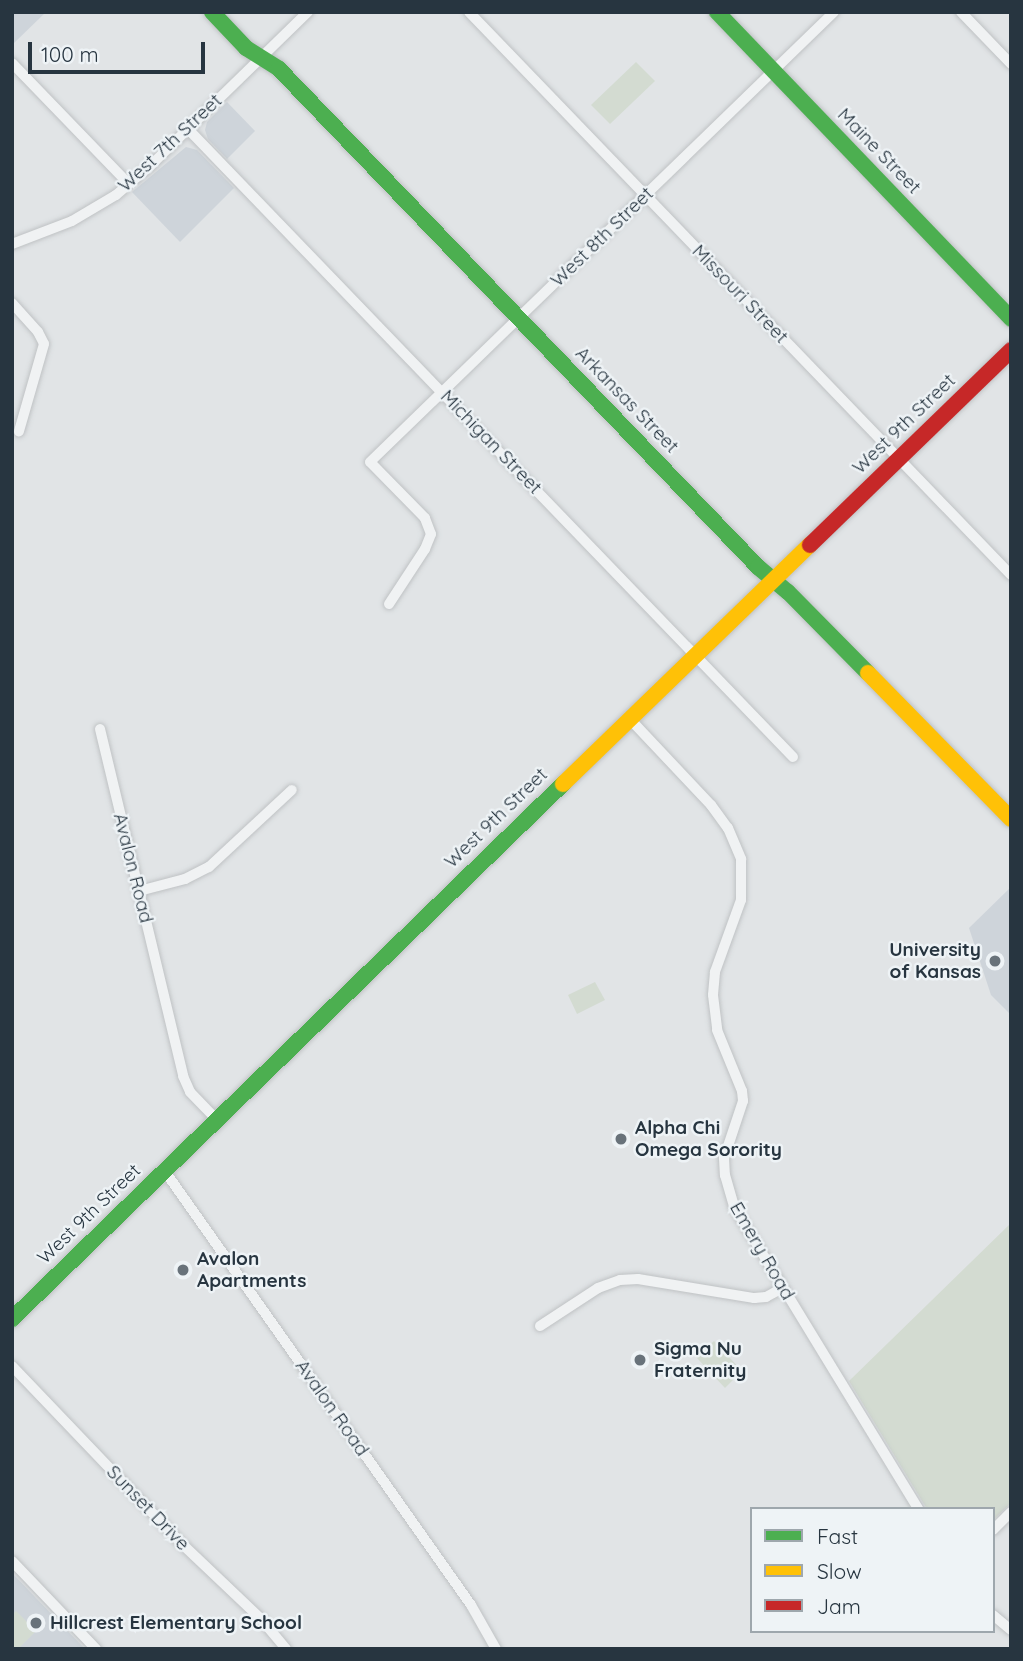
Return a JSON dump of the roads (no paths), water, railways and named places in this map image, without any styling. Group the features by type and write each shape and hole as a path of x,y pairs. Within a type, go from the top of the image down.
{"street":[{"name":"Arkansas Street","path":"212,12 246,48 279,69 773,579 1011,819"},
{"name":"West 7th Street","path":"12,244 79,217 129,184 308,12"},
{"name":"Missouri Street","path":"469,12 1011,575"},
{"name":"Maine Street","path":"717,12 1011,319"},
{"name":"West 8th Street","path":"389,604 425,549 431,534 425,517 370,462 834,12"},
{"path":"961,12 1011,64"},
{"path":"12,64 129,184"},
{"name":"Michigan Street","path":"188,129 793,757"},
{"path":"12,303 38,332 44,344 19,431"},
{"name":"West 9th Street","path":"12,1319 1011,350"},
{"name":"Emery Road","path":"629,718 711,805 728,828 741,859 741,900 716,972 713,995 717,1030 742,1091 743,1101 727,1143 725,1175 742,1224 917,1507"},
{"name":"Avalon Road","path":"100,729 183,1076 190,1092 216,1119"},
{"path":"139,891 185,879 209,867 292,790"},
{"name":"Avalon Road","path":"164,1170 471,1605 496,1649"},
{"path":"540,1326 598,1287 620,1280 638,1279 754,1298 766,1297 782,1288"},
{"name":"Sunset Drive","path":"12,1366 180,1542 261,1619 286,1649"},
{"path":"995,1528 1011,1512"},
{"path":"12,1561 96,1649"},
{"path":"995,1617 1011,1630"}],"place":[{"name":"University of Kansas","path":"995,961"},
{"name":"Alpha Chi Omega Sorority","path":"621,1139"},
{"name":"Avalon Apartments","path":"183,1270"},
{"name":"Sigma Nu Fraternity","path":"640,1360"},
{"name":"Hillcrest Elementary School","path":"36,1623"}]}
